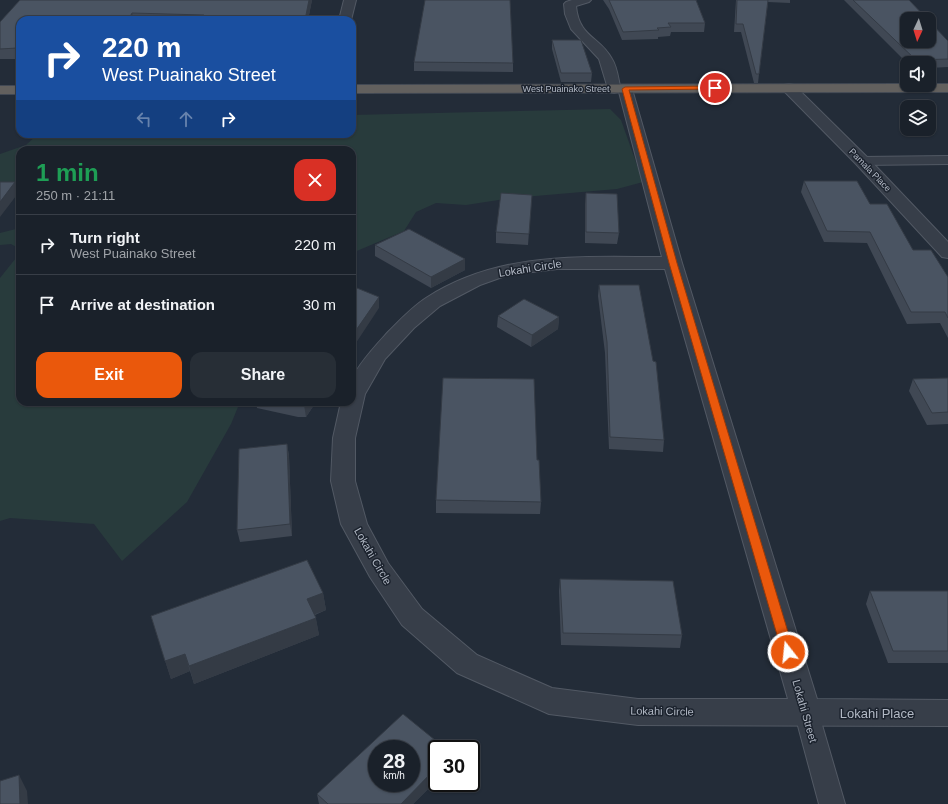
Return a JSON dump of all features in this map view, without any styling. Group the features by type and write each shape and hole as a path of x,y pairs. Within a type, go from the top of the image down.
{"highway":[{"name":"West Puainako Street","path":"356,89 948,88"},
{"path":"0,90 16,90"}],"street":[{"path":"346,16 350,0"},
{"name":"Lokahi Street","path":"585,0 570,4 570,11 578,33 606,57 620,89 806,712"},
{"name":"Pamala Place","path":"789,88 862,161 948,253"},
{"name":"Lokahi Circle","path":"356,391 377,356 407,324 433,302 473,281 505,270 557,263 673,263"},
{"name":"Lokahi Circle","path":"351,406 344,438 343,481 354,524 379,570 412,617 467,664 549,701 638,712 806,712"},
{"name":"Lokahi Place","path":"806,712 948,713"}],"lane":[{"path":"862,161 948,160"},
{"name":"Lokahi Street","path":"806,712 832,804"}],"shaded area":[{"path":"610,109 621,120 643,182 617,189 512,198 466,205 436,203 416,212 404,231 356,251 356,146 23,146 34,138 356,138 356,115"},
{"path":"16,148 16,189 0,187 0,154"},
{"path":"16,229 16,247 11,244 0,245 0,233"},
{"path":"16,258 16,406 238,406 231,424 187,502 122,561 94,524 10,518 0,521 0,278"}],"building":[{"path":"20,0 309,0 306,16 203,16 132,13 130,16 16,16 16,48 0,49 0,22"},
{"path":"425,0 510,0 513,63 414,62"},
{"path":"609,0 696,0 705,23 668,23 671,27 657,28 659,30 623,32"},
{"path":"737,0 768,0 759,74 756,74 743,24 736,24"},
{"path":"853,0 909,0 920,12 900,12 900,45"},
{"path":"936,28 948,41 948,59 936,59 936,56 912,56 903,48 936,48"},
{"path":"552,40 581,40 592,73 561,73"},
{"path":"804,181 857,181 870,204 887,204 913,250 931,250 948,277 948,318 945,312 911,312 870,232 827,231"},
{"path":"0,182 15,182 0,202"},
{"path":"501,193 532,195 529,234 496,232"},
{"path":"586,193 617,194 619,233 586,232"},
{"path":"409,229 465,259 431,277 375,245"},
{"path":"599,285 639,285 653,361 656,362 664,440 610,437 607,342"},
{"path":"356,288 379,297 356,330"},
{"path":"524,299 559,317 532,335 498,316"},
{"path":"443,378 534,379 537,460 539,460 541,502 436,500"},
{"path":"948,378 948,412 932,413 913,379"},
{"path":"287,444 290,524 237,530 239,449"},
{"path":"307,560 323,593 307,599 316,618 189,666 185,654 165,661 151,616"},
{"path":"560,579 673,581 682,635 563,633"},
{"path":"870,591 948,591 948,651 893,651"},
{"path":"403,714 435,740 428,740 428,776 420,784 420,740 375,740"},
{"path":"368,747 368,792 413,792 401,804 328,804 317,794"},
{"path":"19,775 20,804 0,804 0,781"}],"route":[{"path":"715,88 625,89 673,263 788,652"}]}
